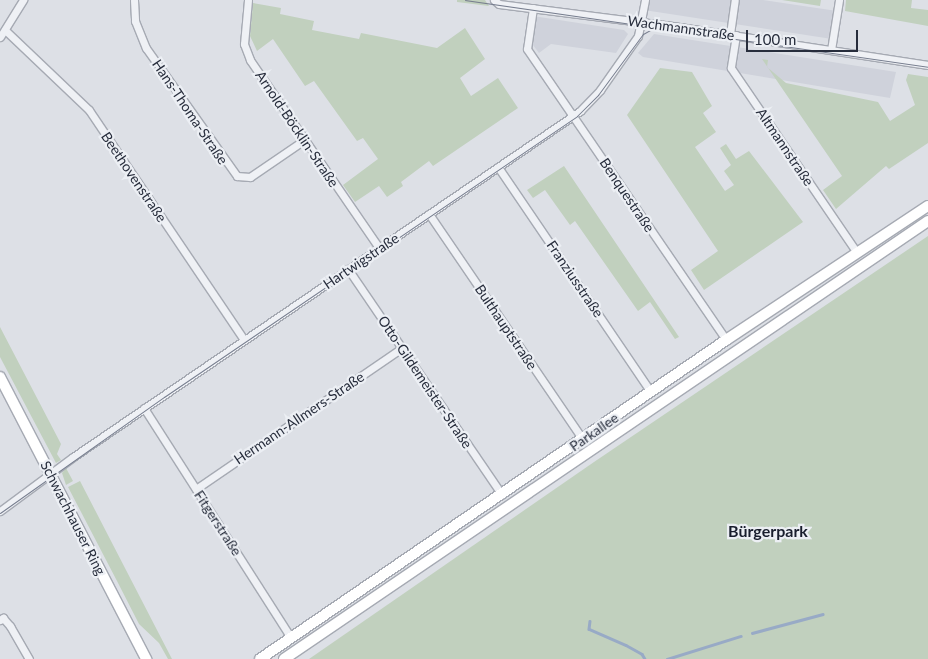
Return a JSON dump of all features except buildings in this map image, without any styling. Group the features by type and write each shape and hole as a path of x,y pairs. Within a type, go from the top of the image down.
{"main road":[{"name":"Parkallee","path":"260,659 583,440 726,340 928,206"},
{"name":"Parkallee","path":"284,659 928,222"},
{"name":"Schwachhauser Ring","path":"0,377 4,393 50,474 146,659"},
{"path":"502,495 509,506"}],"street":[{"path":"0,37 23,0"},
{"name":"Hans-Thoma-Straße","path":"134,0 135,21 146,48 237,176 250,177 304,140"},
{"name":"Arnold-Böcklin-Straße","path":"248,0 246,52 379,248"},
{"name":"Wachmannstraße","path":"494,0 533,8 733,34 928,65"},
{"name":"Hartwigstraße","path":"0,511 144,408 573,116 600,90 638,36 645,0"},
{"name":"Altmannstraße","path":"735,0 731,68 857,253"},
{"path":"831,50 839,0"},
{"name":"Benquestraße","path":"533,8 527,50 726,340"},
{"name":"Beethovenstraße","path":"5,30 89,110 244,340"},
{"name":"Franziusstraße","path":"498,167 652,392"},
{"name":"Bulthauptstraße","path":"429,214 583,440"},
{"name":"Otto-Gildemeister-Straße","path":"348,269 403,347 502,495"},
{"name":"Hermann-Allmers-Straße","path":"196,489 403,347"},
{"name":"Fitgerstraße","path":"144,408 291,638"},
{"path":"2,619 28,659"}],"shaded area":[{"path":"646,0 763,0 837,11 832,39 644,10"},
{"path":"533,16 624,30 628,34 616,53 551,44 539,53 530,41"},
{"path":"654,34 896,72 890,98 643,57 638,53"}],"green space":[{"path":"457,0 485,0 489,6 457,2"},
{"path":"782,0 821,0 820,6"},
{"path":"846,0 912,0 911,8 928,10 928,26 845,11"},
{"path":"253,3 281,8 280,14 314,21 312,30 359,39 361,33 437,48 465,28 485,59 460,78 471,96 498,78 518,108 433,166 429,161 401,182 403,186 387,197 379,186 355,202 343,185 378,159 363,138 357,141 314,81 305,86 273,39 257,51 250,36"},
{"path":"762,59 768,60 767,66"},
{"path":"660,68 692,72 712,106 703,113 716,132 695,147 725,191 734,185 724,171 731,165 720,148 726,144 736,159 749,151 803,222 704,290 691,270 718,251 627,115"},
{"path":"768,68 786,83 878,102 890,121 915,105 906,80 908,74 928,77 928,143 889,169 886,166 836,209 823,190 842,176"},
{"path":"564,166 679,337 675,339 650,302 638,311 575,221 570,225 545,190 533,198 527,190"},
{"name":"Bürgerpark","path":"928,236 928,659 309,659 594,462"},
{"path":"0,327 61,444 57,454 61,460 56,463 0,357"},
{"path":"66,468 73,481 66,485 62,473"},
{"path":"80,481 172,659 168,659 159,643 139,624 68,487"}],"waterway":[{"path":"752,633 823,614"},
{"path":"590,621 589,629 626,645 642,654 645,659"},
{"path":"667,659 741,636"}],"tram line":[{"path":"465,0 928,67"},
{"path":"0,513 164,397 577,116 598,95 643,34 652,29 672,28"}],"district":[{"name":"Bürgerpark","path":"768,531"}]}
